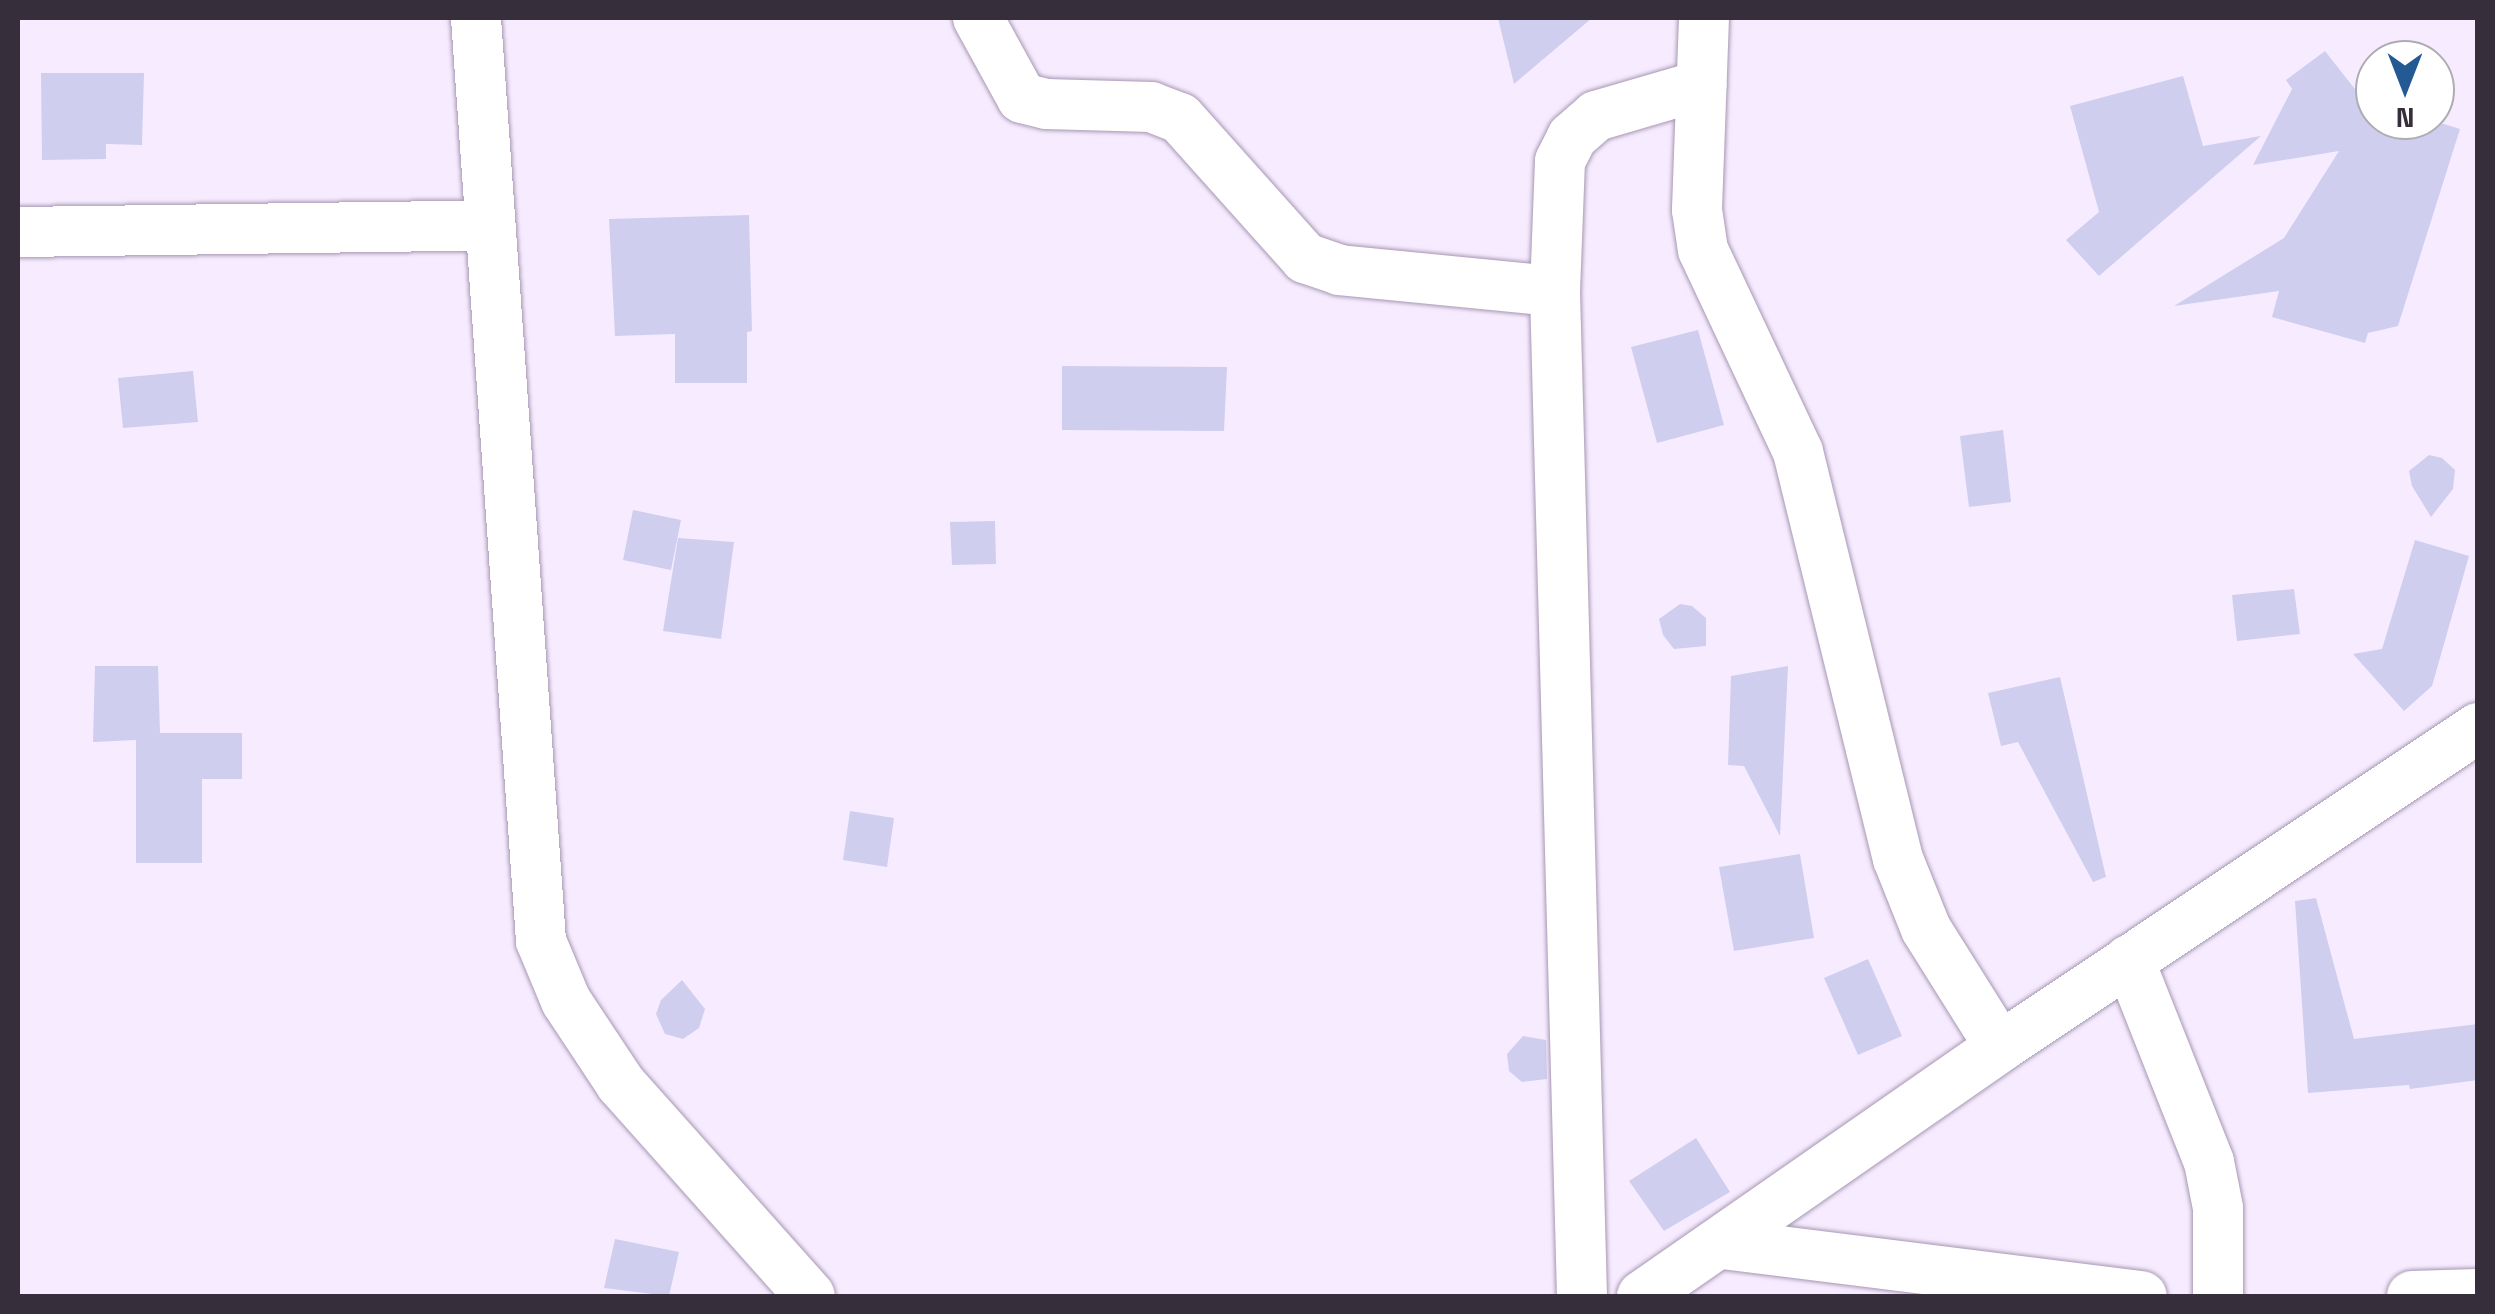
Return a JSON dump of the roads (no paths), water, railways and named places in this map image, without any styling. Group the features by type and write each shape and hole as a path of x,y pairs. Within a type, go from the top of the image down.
{"street":[{"path":"476,18 541,942 566,1000 621,1084 810,1296"},
{"path":"978,18 1022,98 1046,104 1150,107 1180,118 1305,258 1339,270 1555,291"},
{"path":"1704,18 1697,210 1703,250 1798,452 1898,859 1926,928 2000,1047"},
{"path":"1582,1296 1555,291 1560,161 1572,137 1596,116 1702,85"},
{"path":"18,232 490,225"},
{"path":"1642,1296 1723,1244 2000,1047 2478,728"},
{"path":"2129,960 2209,1162 2218,1208 2218,1296"},
{"path":"1723,1244 2142,1296"},
{"path":"2412,1296 2478,1294"}]}
